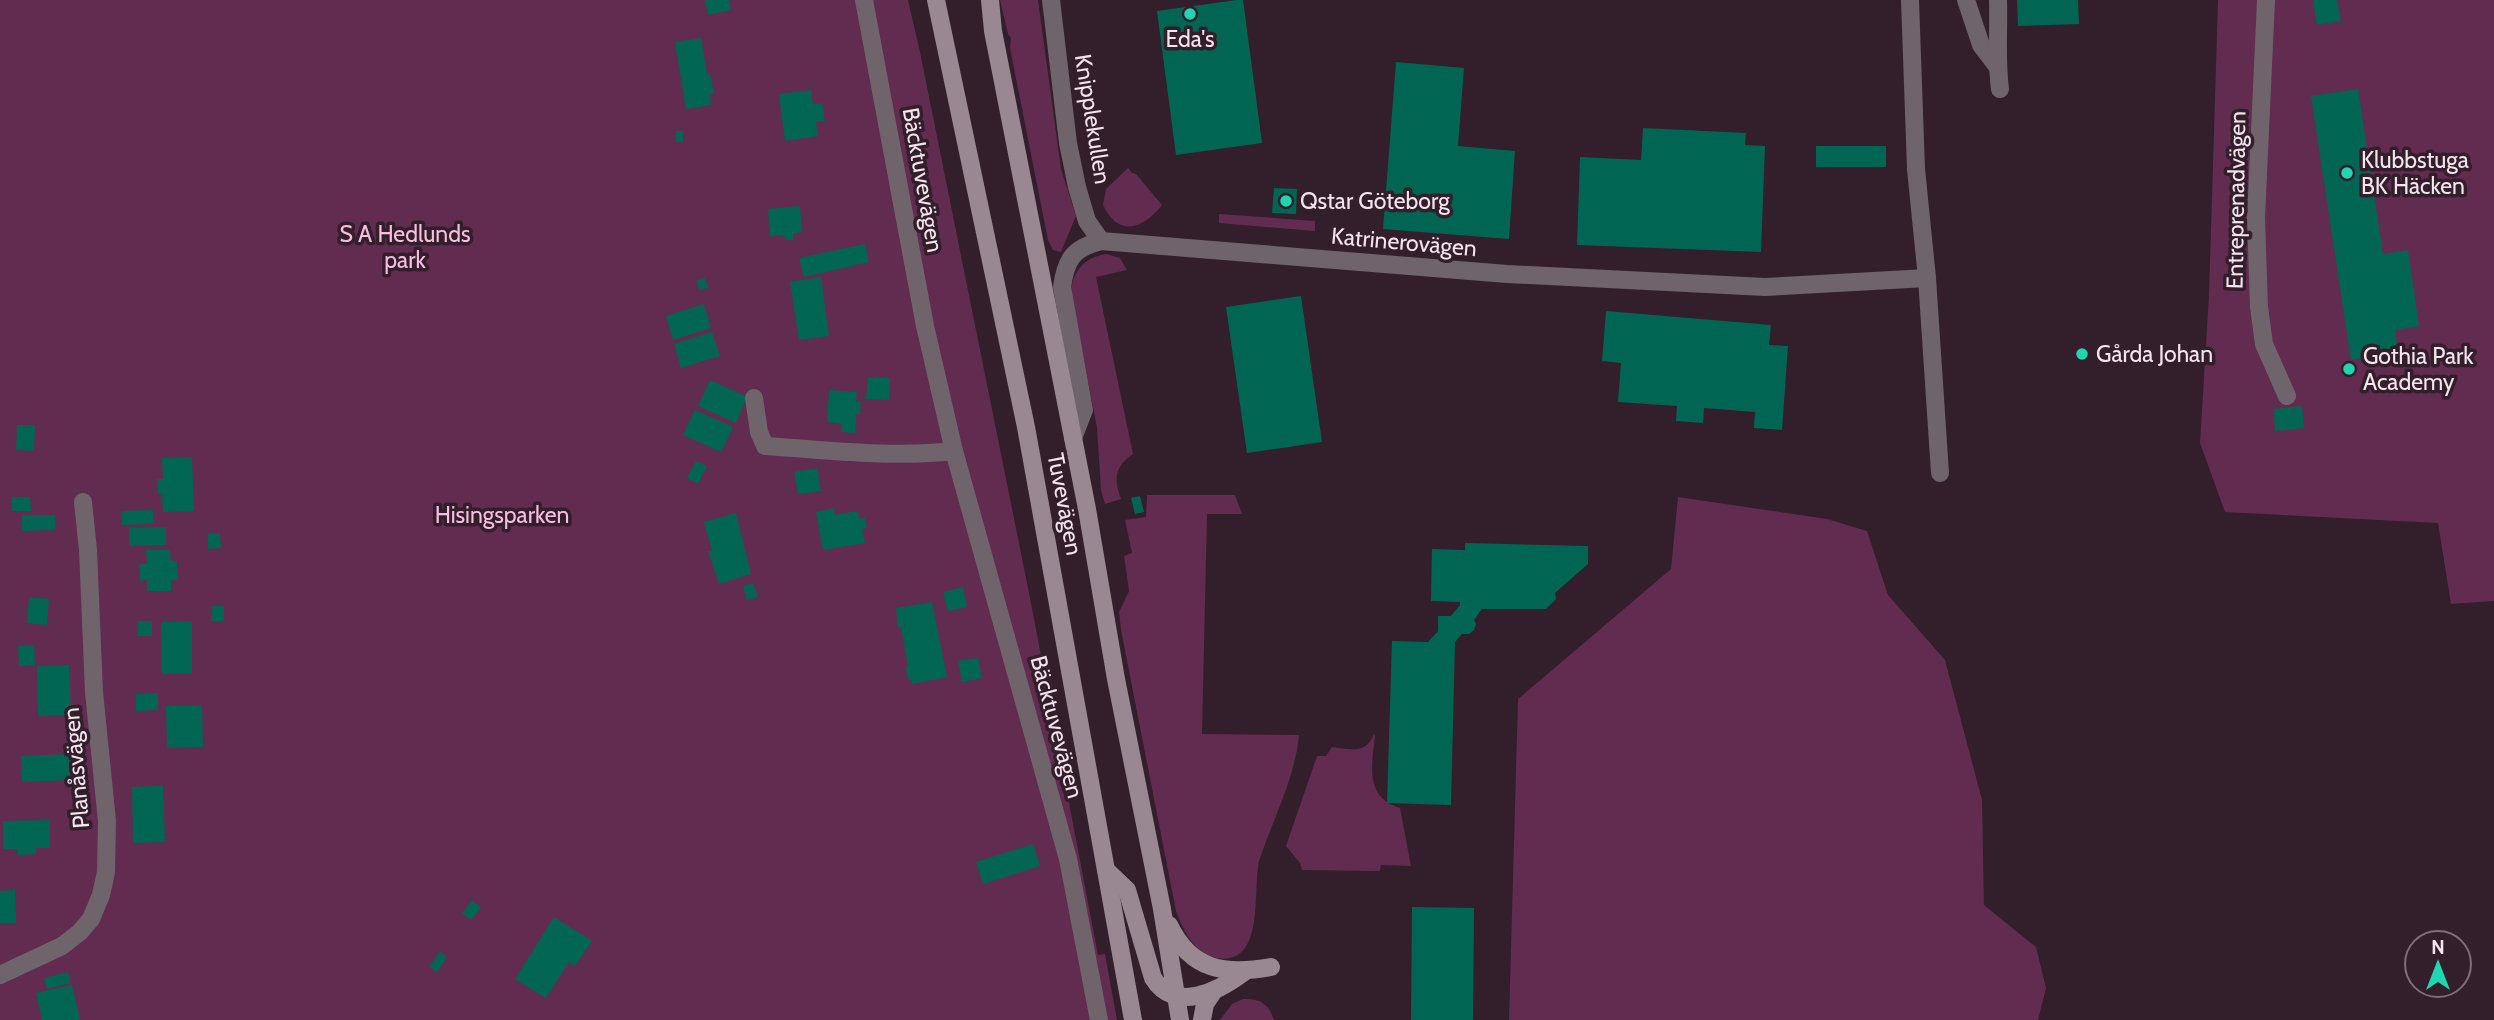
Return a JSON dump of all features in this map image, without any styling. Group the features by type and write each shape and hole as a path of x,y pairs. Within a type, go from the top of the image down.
{"main road":[{"name":"Tuvevägen","path":"936,0 1026,427 1133,1020"},
{"name":"Tuvevägen","path":"990,0 998,58 1073,438 1181,1020"},
{"path":"1106,870 1127,890 1157,986 1177,997 1190,997 1213,992 1244,972"},
{"path":"1162,909 1184,951 1195,960 1209,966 1244,972 1270,967"},
{"path":"1202,1020 1205,1004 1213,992"}],"street":[{"name":"Bäcktuvevägen","path":"863,0 925,326 954,451 1069,859 1099,1020"},
{"name":"Knipplekullen","path":"1051,0 1068,143 1077,187 1087,221 1101,241"},
{"path":"1910,0 1916,169 1927,278 1940,474"},
{"path":"1966,0 1981,46 1997,66"},
{"path":"1998,0 1997,66 2000,89"},
{"name":"Entreprenadvägen","path":"2266,0 2256,218 2259,307 2264,344 2287,396"},
{"path":"1073,438 1084,410 1062,287 1068,262 1082,246 1101,241"},
{"name":"Katrinerovägen","path":"1101,241 1507,274 1765,287 1927,278"},
{"path":"754,398 759,432 765,446 879,455 954,451"},
{"name":"Planåsvägen","path":"0,975 62,946 80,932 91,919 101,895 106,872 107,821 94,697 88,550 83,502"}],"green space":[{"name":"S A Hedlunds park","path":"0,0 908,0 1030,598 1098,955 1105,954 1117,1020 0,1020"},
{"path":"1000,0 1038,0 1061,169 1076,216 1061,252 1053,250 1048,240 1010,48 1011,38"},
{"name":"Gothia Park Academy","path":"2218,0 2494,0 2494,601 2451,604 2438,523 2225,512 2200,443 2209,295"},
{"path":"1128,168 1162,205 1147,220 1124,226 1109,215 1103,205 1106,189"},
{"path":"1219,214 1315,221 1315,231 1219,223"},
{"path":"1106,254 1120,258 1127,270 1096,277 1133,454 1122,464 1117,474 1121,499 1105,504 1101,490 1097,428 1071,291 1074,277 1081,266 1092,258"},
{"path":"1147,495 1235,495 1242,514 1207,514 1202,734 1299,735 1289,782 1260,858 1250,937 1244,950 1232,957 1216,958 1201,951 1186,933 1176,911 1121,630 1119,612 1129,591 1124,556 1132,553 1125,520 1146,517"},
{"path":"1678,497 1827,519 1867,531 1888,595 1945,660 1982,800 1984,905 2036,947 2046,988 2038,1020 1509,1020 1518,699 1671,569"},
{"path":"1374,734 1372,768 1375,788 1388,803 1400,808 1411,866 1381,865 1380,871 1302,870 1300,863 1286,846 1317,756 1326,756 1332,747 1362,748 1371,741"},
{"path":"1243,999 1263,1003 1274,1020 1220,1020 1232,1004"}],"building":[{"path":"705,0 729,0 731,10 708,15"},
{"path":"1243,0 1262,143 1176,155 1157,11"},
{"path":"2017,0 2078,0 2079,24 2018,26"},
{"path":"2313,0 2337,0 2341,21 2317,25"},
{"path":"701,38 707,74 710,74 714,93 710,94 711,105 686,109 675,42"},
{"path":"1396,62 1464,68 1458,146 1515,151 1509,239 1383,229"},
{"name":"Klubbstuga BK Häcken","path":"2358,89 2383,254 2408,250 2419,326 2395,330 2398,353 2351,360 2311,96"},
{"path":"811,90 813,104 822,103 825,121 816,122 818,136 785,141 779,94"},
{"path":"1643,128 1746,133 1745,145 1765,146 1761,252 1577,245 1580,157 1641,160"},
{"path":"676,131 683,131 683,142 676,142"},
{"path":"1816,146 1886,146 1886,167 1816,167"},
{"path":"1274,188 1297,189 1296,214 1272,213"},
{"path":"800,206 802,232 793,234 793,240 785,240 784,235 770,236 768,209"},
{"path":"865,244 869,262 804,277 799,258"},
{"path":"821,277 829,336 799,340 790,282"},
{"path":"705,278 708,288 699,290 697,280"},
{"path":"1301,296 1322,442 1247,453 1226,307"},
{"path":"704,304 711,328 673,340 666,316"},
{"path":"1606,311 1771,325 1769,345 1788,346 1782,430 1754,428 1755,412 1704,408 1703,423 1676,421 1677,406 1618,402 1621,363 1602,361"},
{"path":"712,332 720,356 681,368 674,344"},
{"path":"868,377 890,378 889,400 866,399"},
{"path":"710,380 747,397 736,423 698,406"},
{"path":"829,390 857,392 856,402 861,402 860,415 856,414 855,433 842,432 842,424 827,422"},
{"path":"2302,406 2304,428 2275,431 2274,409"},
{"path":"695,410 733,427 721,452 683,435"},
{"path":"17,425 35,425 34,451 16,450"},
{"path":"192,457 194,511 163,512 162,494 158,494 157,479 163,479 162,458"},
{"path":"696,461 707,466 698,484 687,478"},
{"path":"817,468 821,491 798,494 794,472"},
{"path":"1140,496 1144,512 1135,514 1131,498"},
{"path":"12,497 30,497 31,511 12,511"},
{"path":"834,508 835,515 858,511 859,519 865,518 867,528 862,529 865,543 823,550 816,512"},
{"path":"153,510 154,524 122,525 122,511"},
{"path":"736,513 751,574 719,584 708,551 712,551 704,522"},
{"path":"22,515 55,515 55,530 22,531"},
{"path":"166,527 166,545 129,546 129,528"},
{"path":"208,533 220,533 221,548 208,549"},
{"path":"1465,543 1588,546 1588,564 1555,593 1556,599 1546,609 1482,609 1474,620 1474,630 1469,634 1462,634 1455,642 1451,805 1387,803 1392,641 1428,642 1438,631 1438,616 1451,616 1460,605 1460,602 1431,601 1432,549 1465,550"},
{"path":"146,550 170,550 171,561 177,561 178,580 171,580 171,591 147,591 147,580 140,581 139,564 147,564"},
{"path":"753,583 758,597 747,600 743,586"},
{"path":"963,587 967,607 948,611 943,592"},
{"path":"29,597 49,599 47,625 27,623"},
{"path":"932,602 947,677 912,684 911,680 908,680 908,666 896,608"},
{"path":"212,606 224,606 224,622 211,621"},
{"path":"138,621 152,621 152,636 137,636"},
{"path":"192,621 192,674 162,674 161,622"},
{"path":"34,645 35,665 19,666 18,646"},
{"path":"978,658 982,678 962,682 958,661"},
{"path":"69,665 71,715 38,716 37,666"},
{"path":"158,693 158,710 136,711 136,694"},
{"path":"202,705 203,747 167,748 166,706"},
{"path":"70,754 71,780 22,782 21,756"},
{"path":"163,786 165,842 133,843 132,787"},
{"path":"50,820 50,848 36,848 36,854 18,855 18,849 3,849 3,821"},
{"path":"1033,844 1040,866 983,884 976,862"},
{"path":"15,890 16,923 0,923 0,891"},
{"path":"472,900 481,908 471,920 462,913"},
{"path":"1412,907 1474,908 1473,1020 1411,1020"},
{"path":"554,917 592,941 575,966 569,962 546,998 515,979"},
{"path":"440,951 447,957 437,972 429,967"},
{"path":"68,972 70,983 47,989 44,978"},
{"path":"72,985 80,1020 42,1020 36,993"}],"place":[{"name":"Eda's","path":"1190,14"},
{"name":"Klubbstuga BK Häcken","path":"2347,173"},
{"name":"Qstar Göteborg","path":"1286,201"},
{"name":"Gårda Johan","path":"2082,354"},
{"name":"Gothia Park Academy","path":"2349,369"}],"park label":[{"name":"Hisingsparken","path":"502,515"}]}
